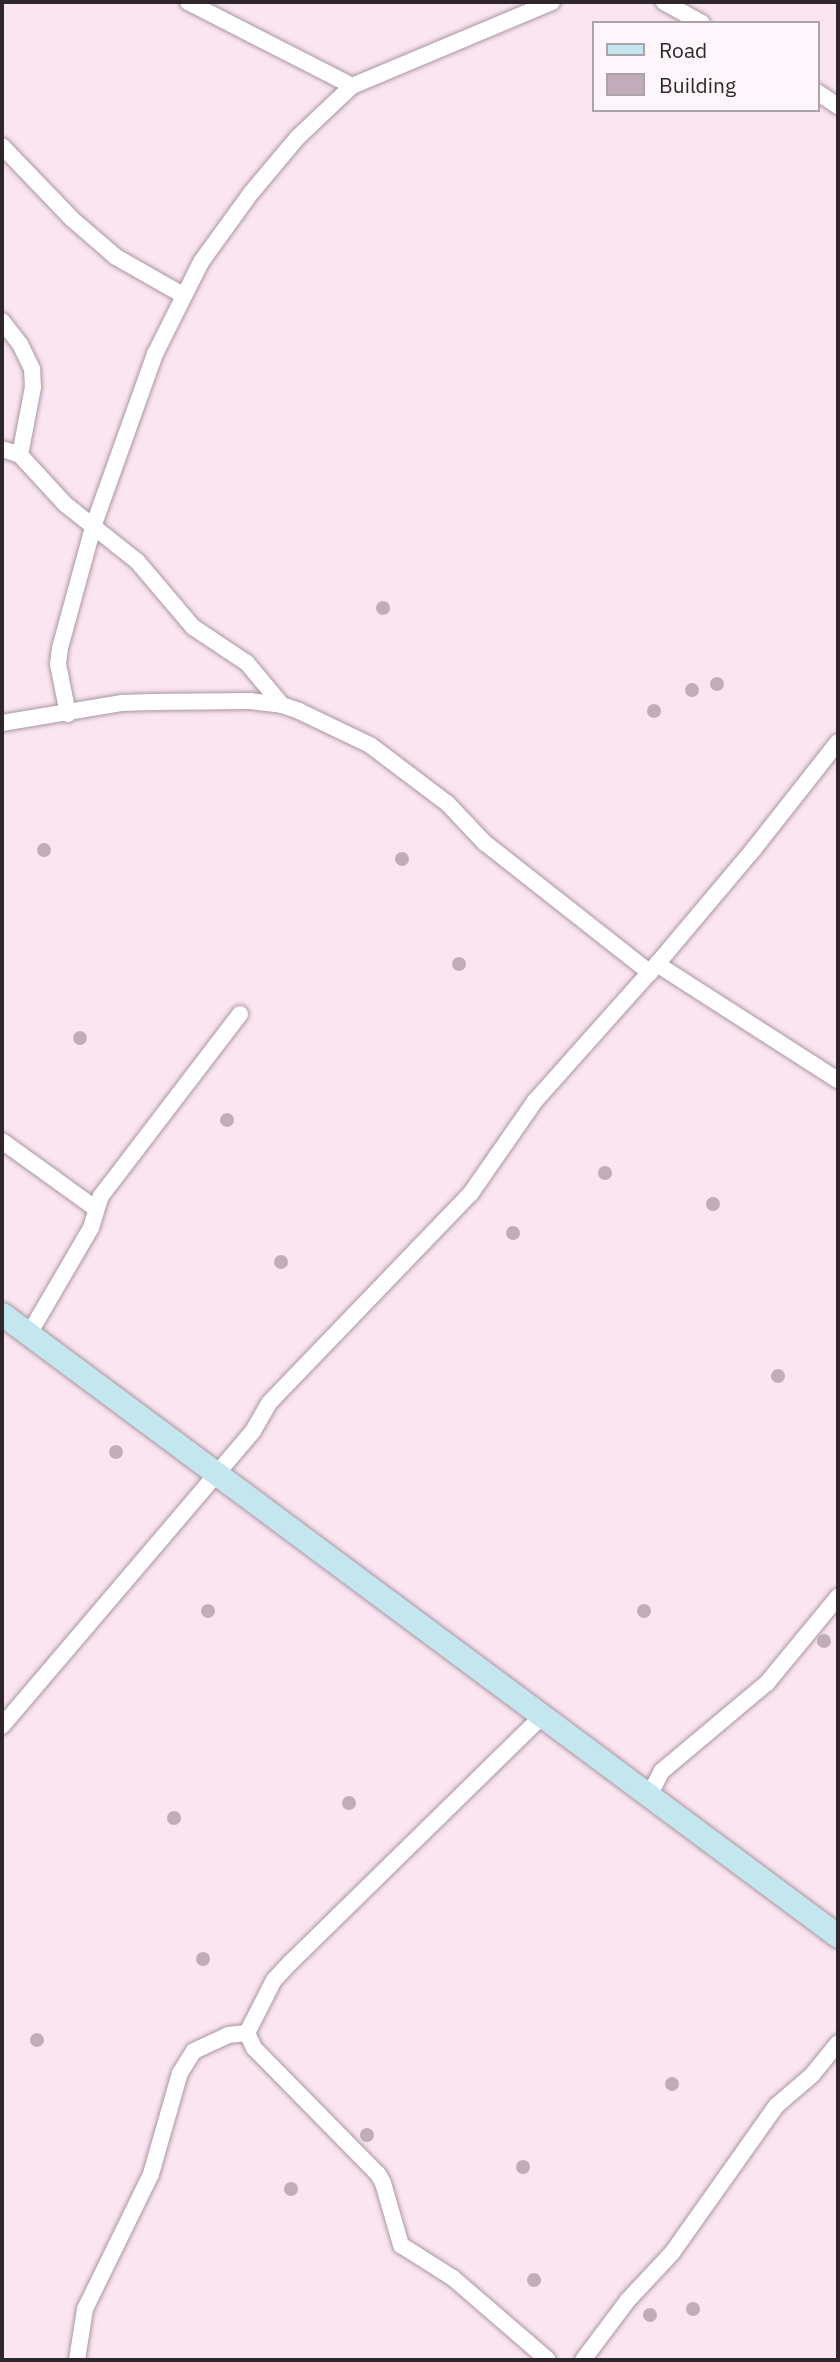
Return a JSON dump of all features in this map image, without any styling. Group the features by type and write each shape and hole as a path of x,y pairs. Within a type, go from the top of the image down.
{"street":[{"path":"188,2 352,86"},
{"path":"68,714 58,664 60,648 93,527 155,354 201,262 251,193 297,138 352,86 552,2"},
{"path":"664,2 698,21"},
{"path":"819,93 838,106"},
{"path":"2,146 72,219 116,257 184,295"},
{"path":"2,321 20,344 32,369 33,387 20,455"},
{"path":"2,449 20,455 65,504 145,569 193,627 247,663 282,705"},
{"path":"2,723 122,703 250,701 282,705 370,745 447,803 485,843 654,968 838,1080"},
{"path":"2,1726 253,1431 269,1403 471,1193 535,1101 654,968 777,821 838,742"},
{"path":"29,1334 91,1228 95,1208 150,1130 240,1014"},
{"path":"2,1141 95,1208"},
{"path":"2,1314 838,1936"},
{"path":"649,1796 662,1771 767,1683 838,1597"},
{"path":"247,2033 274,1980 542,1716"},
{"path":"78,2360 85,2309 151,2174 180,2073 194,2051 228,2035 247,2033"},
{"path":"247,2033 254,2048 378,2174 401,2245 453,2278 548,2360"},
{"path":"583,2360 628,2300 672,2253 776,2106 812,2075 838,2043"}],"building":[{"path":"380,601 386,601 390,608 386,615 380,615 376,611 376,605"},
{"path":"714,677 720,677 724,684 720,691 714,691 710,687 710,681"},
{"path":"689,683 695,683 699,690 695,697 689,697 685,693 685,687"},
{"path":"651,704 657,704 661,711 657,718 651,718 647,714 647,708"},
{"path":"41,843 47,843 51,850 47,857 41,857 37,853 37,847"},
{"path":"399,852 405,852 409,859 405,866 399,866 395,862 395,856"},
{"path":"456,957 462,957 466,964 462,971 456,971 452,967 452,961"},
{"path":"77,1031 83,1031 87,1038 83,1045 77,1045 73,1041 73,1035"},
{"path":"224,1113 230,1113 234,1120 230,1127 224,1127 220,1123 220,1117"},
{"path":"602,1166 608,1166 612,1173 608,1180 602,1180 598,1176 598,1170"},
{"path":"710,1197 716,1197 720,1204 716,1211 710,1211 706,1207 706,1201"},
{"path":"510,1226 516,1226 520,1233 516,1240 510,1240 506,1236 506,1230"},
{"path":"278,1255 284,1255 288,1262 284,1269 278,1269 274,1265 274,1259"},
{"path":"775,1369 781,1369 785,1376 781,1383 775,1383 771,1379 771,1373"},
{"path":"113,1445 119,1445 123,1452 119,1459 113,1459 109,1455 109,1449"},
{"path":"205,1604 211,1604 215,1611 211,1618 205,1618 201,1614 201,1608"},
{"path":"641,1604 647,1604 651,1611 647,1618 641,1618 637,1614 637,1608"},
{"path":"821,1634 827,1634 831,1641 827,1648 821,1648 817,1644 817,1638"},
{"path":"346,1796 352,1796 356,1803 352,1810 346,1810 342,1806 342,1800"},
{"path":"171,1811 177,1811 181,1818 177,1825 171,1825 167,1821 167,1815"},
{"path":"200,1952 206,1952 210,1959 206,1966 200,1966 196,1962 196,1956"},
{"path":"34,2033 40,2033 44,2040 40,2047 34,2047 30,2043 30,2037"},
{"path":"669,2077 675,2077 679,2084 675,2091 669,2091 665,2087 665,2081"},
{"path":"364,2128 370,2128 374,2135 370,2142 364,2142 360,2138 360,2132"},
{"path":"520,2160 526,2160 530,2167 526,2174 520,2174 516,2170 516,2164"},
{"path":"288,2182 294,2182 298,2189 294,2196 288,2196 284,2192 284,2186"},
{"path":"531,2273 537,2273 541,2280 537,2287 531,2287 527,2283 527,2277"},
{"path":"690,2302 696,2302 700,2309 696,2316 690,2316 686,2312 686,2306"},
{"path":"647,2308 653,2308 657,2315 653,2322 647,2322 643,2318 643,2312"}]}
